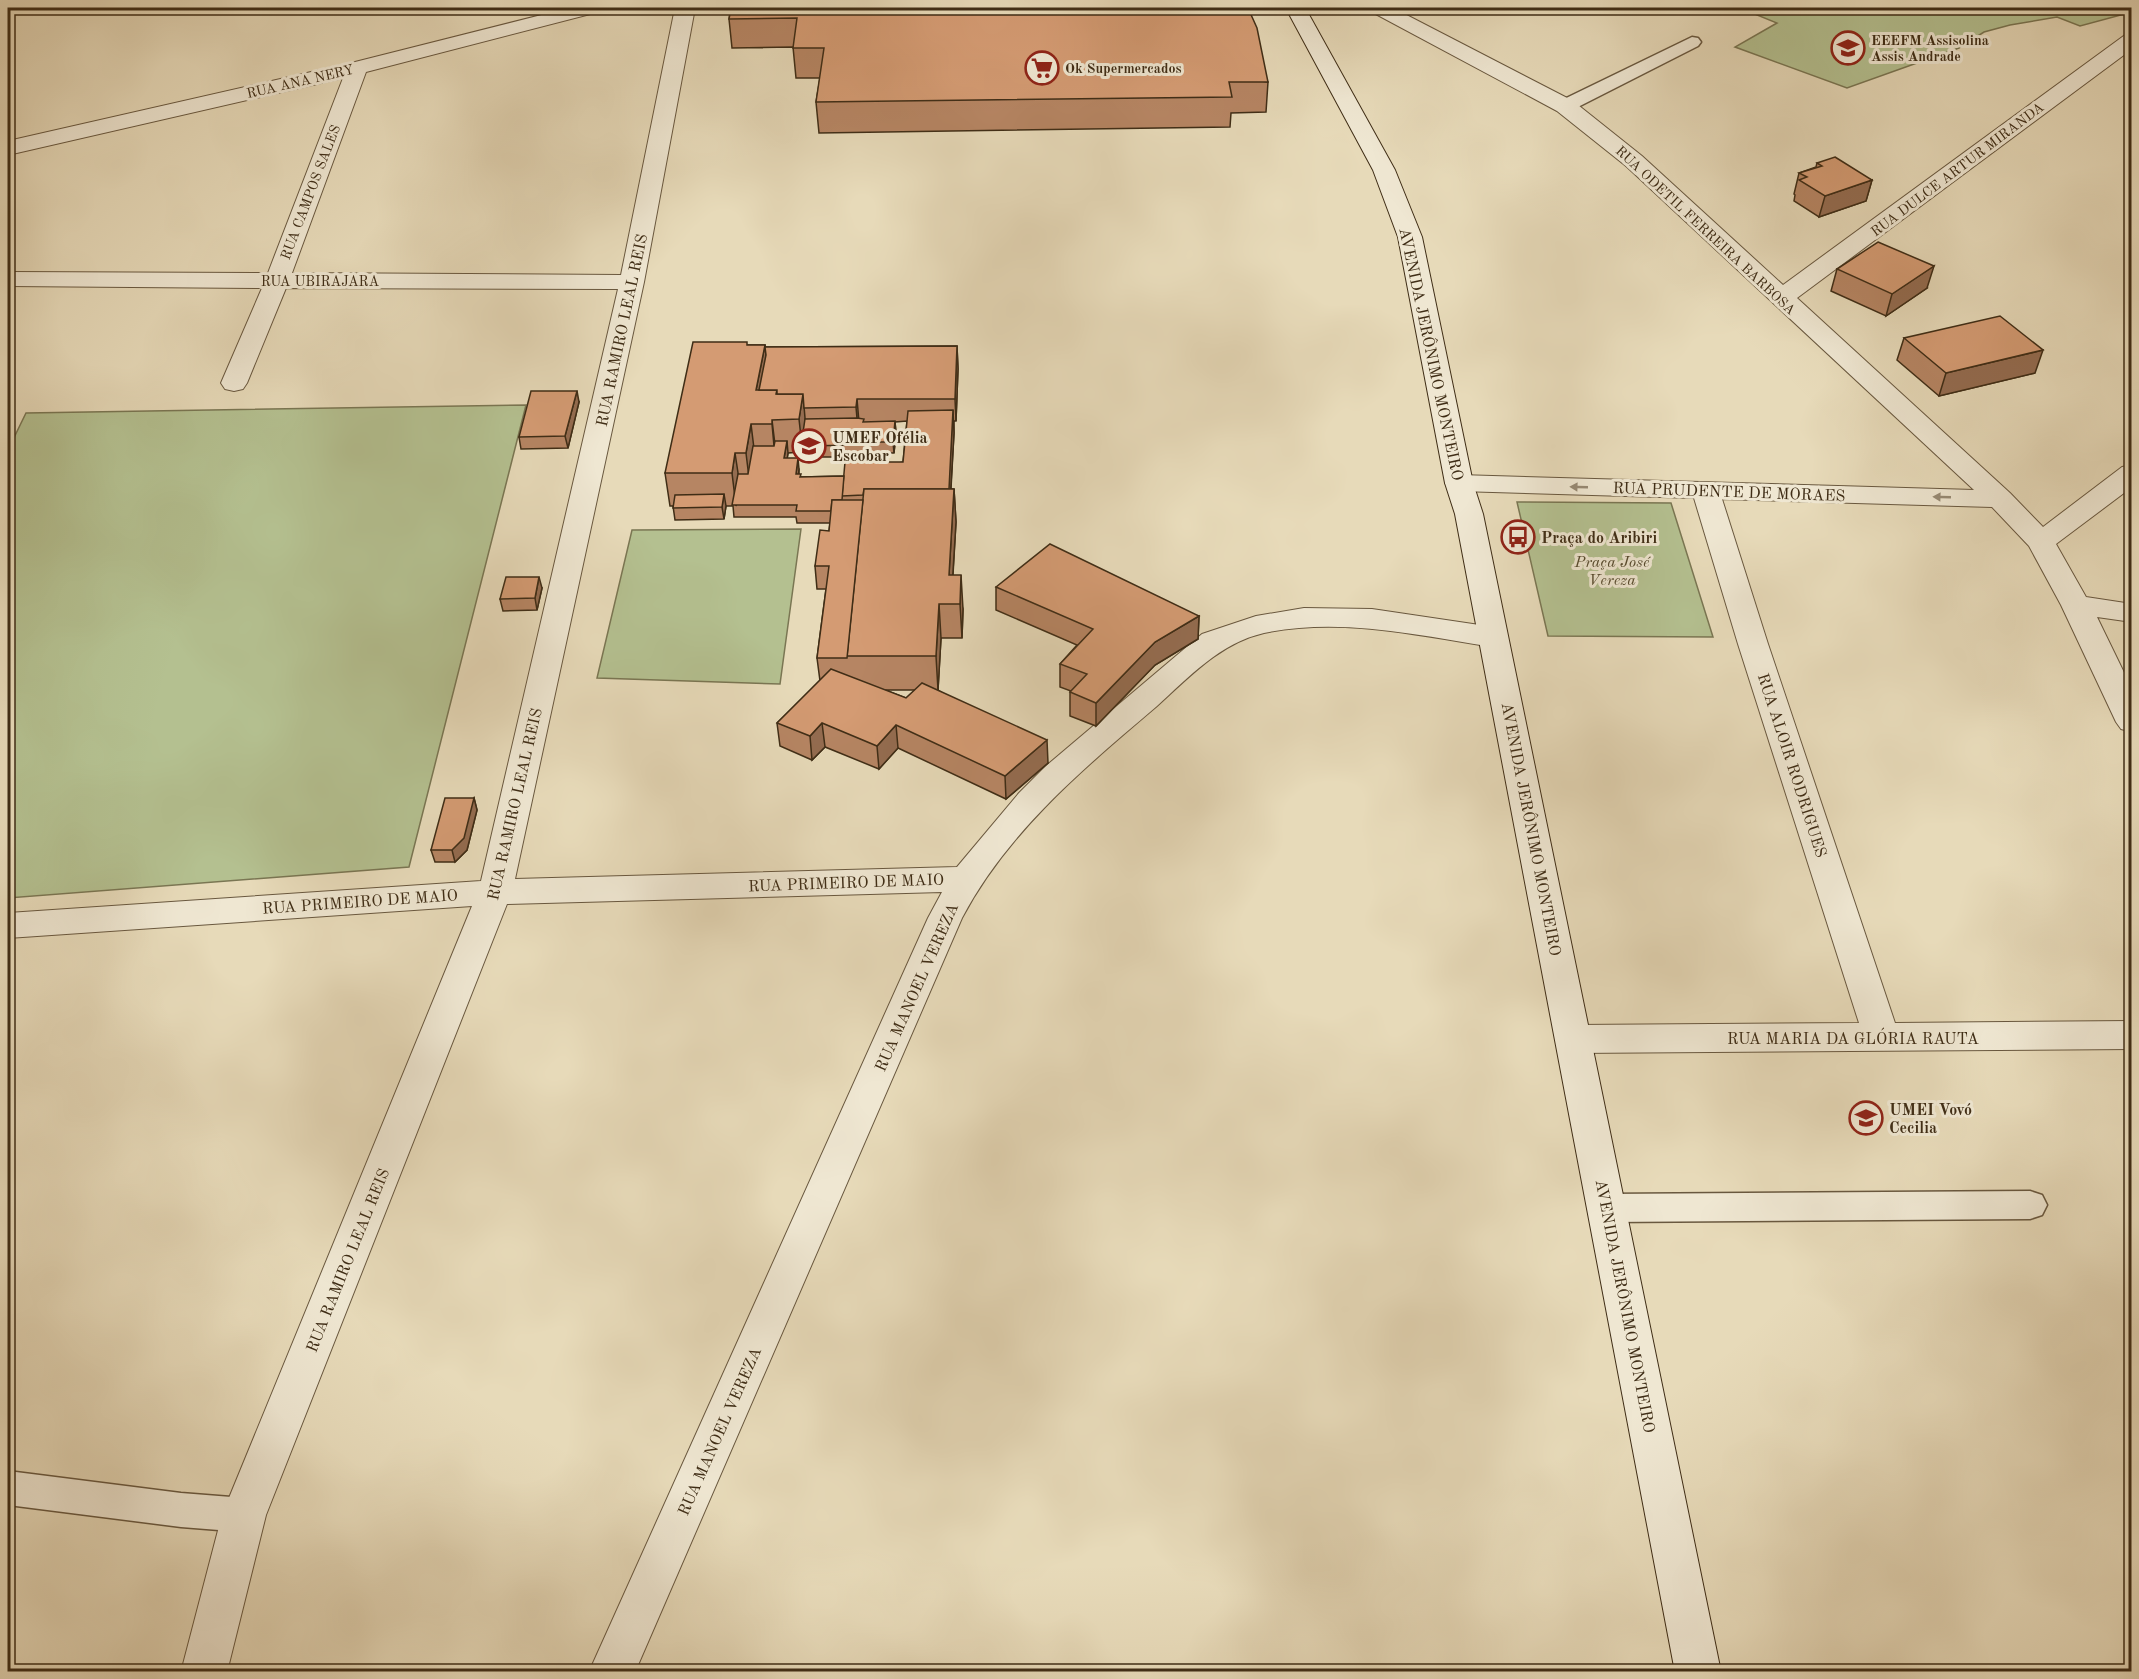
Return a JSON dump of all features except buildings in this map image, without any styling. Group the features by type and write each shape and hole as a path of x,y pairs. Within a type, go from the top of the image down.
{"street":[{"name":"RUA ANA NERY","path":"8,148 357,68 591,8"},
{"name":"RUA RAMIRO LEAL REIS","path":"204,1671 244,1515 495,892 632,282 685,8"},
{"name":"RUA ODETIL FERREIRA BARBOSA","path":"1379,8 1565,106 1634,161 2000,499 2041,542 2076,605 2132,722"},
{"name":"AVENIDA JERÔNIMO MONTEIRO","path":"1295,9 1384,170 1410,237 1459,483 1469,514 1575,1039 1698,1671"},
{"name":"RUA DULCE ARTUR MIRANDA","path":"1781,298 2132,39"},
{"name":"RUA CAMPOS SALES","path":"234,383 277,281 357,68"},
{"name":"RUA UBIRAJARA","path":"8,279 632,282"},
{"path":"2041,542 2132,473"},
{"name":"RUA PRUDENTE DE MORAES","path":"1459,483 2000,499"},
{"name":"RUA ALOIR RODRIGUES","path":"1706,491 1882,1038"},
{"path":"2076,605 2132,613"},
{"name":"RUA MANOEL VEREZA","path":"612,1671 945,918 966,879 1030,801 1050,781 1213,641 1256,625 1304,617 1372,618 1493,637"},
{"name":"RUA PRIMEIRO DE MAIO","path":"8,925 495,892 966,879"},
{"name":"RUA MARIA DA GLÓRIA RAUTA","path":"1575,1039 2132,1035"}],"lane":[{"path":"1565,106 1692,42"},
{"path":"1608,1208 2030,1205"},
{"path":"8,1488 181,1510 244,1515"}],"green space":[{"name":"EEEFM Assisolina Assis Andrade","path":"1740,8 2131,8 2132,12 2080,26 2057,17 2010,25 1984,32 1959,48 1847,88 1735,47 1777,23"},
{"path":"526,405 409,867 8,898 8,450 26,413"},
{"name":"Praça José Vereza","path":"1517,502 1671,503 1713,637 1548,636"},
{"path":"801,529 780,684 597,678 632,530"}],"place":[{"name":"EEEFM Assisolina Assis Andrade","path":"1848,48"},
{"name":"Ok Supermercados","path":"1042,68"},
{"name":"UMEF Ofélia Escobar","path":"809,446"},
{"name":"Praça do Aribiri","path":"1518,537"},
{"name":"UMEI Vovó Cecilia","path":"1866,1118"}]}
